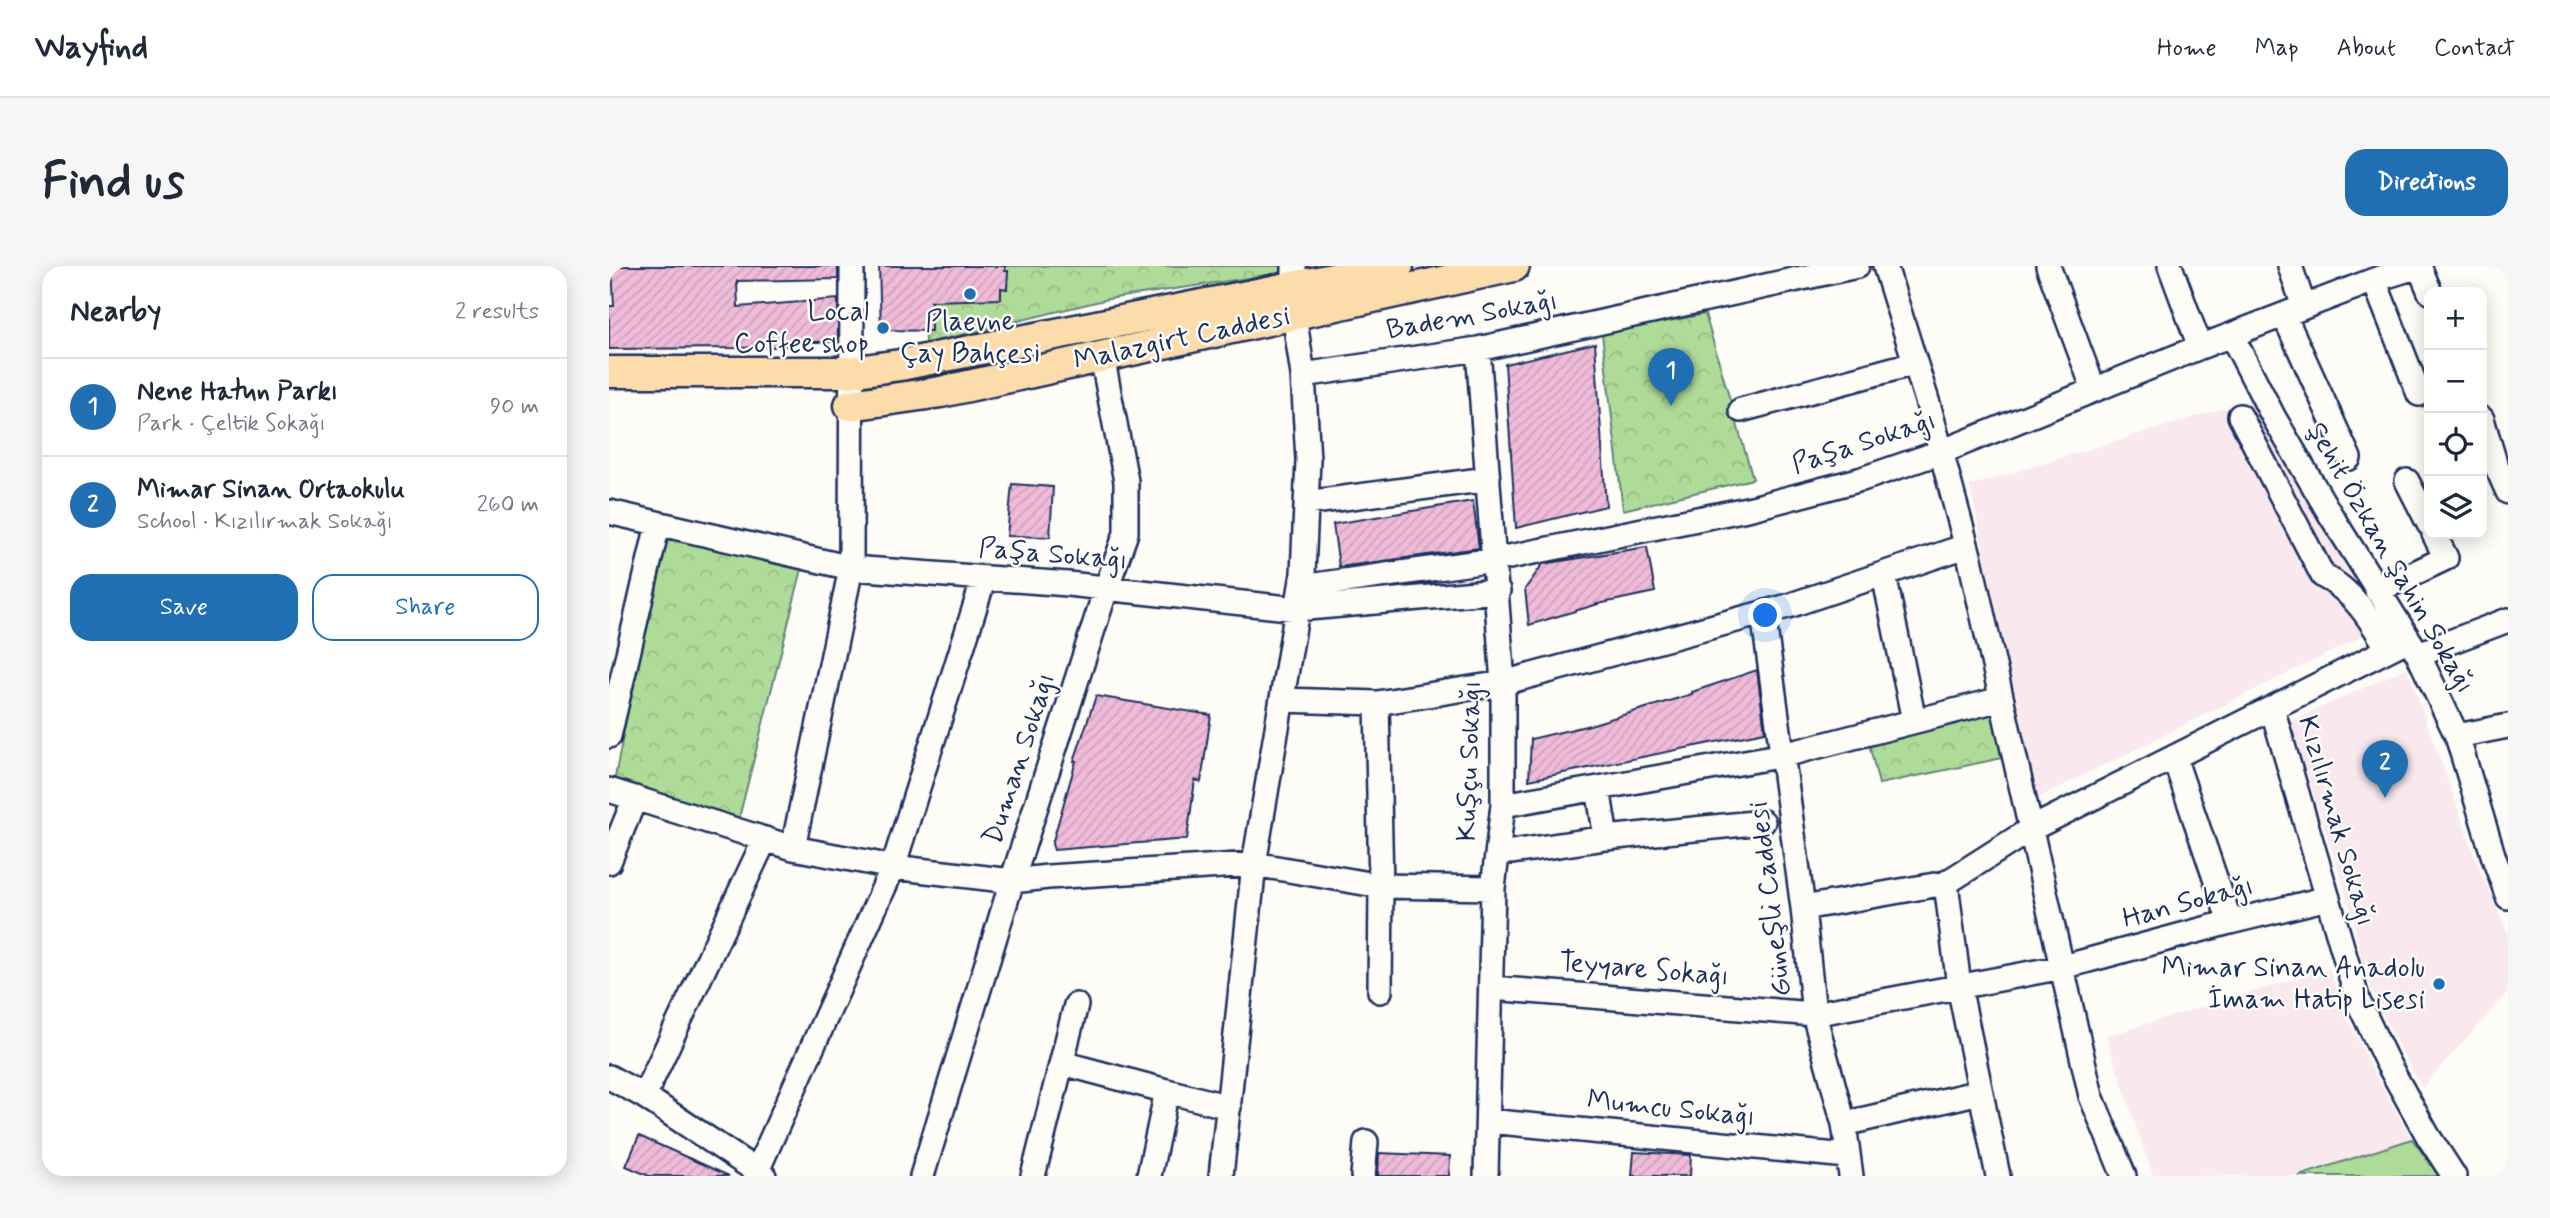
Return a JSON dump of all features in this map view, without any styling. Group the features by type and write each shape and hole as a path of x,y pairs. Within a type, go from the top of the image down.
{"main road":[{"name":"Malazgirt Caddesi","path":"609,372 850,372 900,365 1294,289 1398,266"},
{"name":"Malazgirt Caddesi","path":"850,405 941,392 1102,356 1294,289 1514,266"}],"street":[{"path":"793,848 851,568 852,266"},
{"name":"Badem Sokağı","path":"1303,375 1478,349 1857,266"},
{"path":"1885,266 1941,452 1966,546 2091,1096 2120,1175"},
{"path":"2048,266 2094,390"},
{"path":"2170,266 2200,347"},
{"path":"2290,266 2294,312 2349,458"},
{"path":"2412,267 2426,287"},
{"name":"Paşa Sokağı","path":"1299,598 1752,508 1862,479 1941,452 2200,347 2412,267"},
{"path":"2374,280 2419,394"},
{"path":"1221,1176 1254,864 1299,598 1308,460 1294,289"},
{"name":"Şehit Özkan Şahin Sokağı","path":"2232,336 2273,416 2377,592 2404,648 2457,736 2501,856 2508,897"},
{"name":"Kuşçu Sokağı","path":"1478,349 1503,683 1503,805 1493,888 1486,1176"},
{"name":"Duman Sokağı","path":"922,1176 1012,881 1126,533 1126,481 1102,356"},
{"path":"1741,410 1915,363"},
{"path":"2240,416 2323,576 2338,583 2377,630 2404,648"},
{"path":"2487,430 2501,460 2508,492"},
{"path":"1306,503 1488,479"},
{"path":"2407,481 2424,514"},
{"name":"Paşa Sokağı","path":"609,512 851,568 1106,589 1299,598 1498,591"},
{"path":"609,736 658,524"},
{"path":"2377,592 2446,558 2436,539"},
{"path":"1282,700 1377,703 1503,683 1763,613 1966,546"},
{"path":"1884,575 1914,721"},
{"path":"609,1077 644,1096 761,1174 893,867 984,578"},
{"name":"Güneşli Caddesi","path":"1763,613 1784,755 1814,1014 1844,1124 1849,1166"},
{"path":"1803,908 1946,883 2031,829 2272,708 2404,648 2508,620"},
{"path":"1503,805 1784,755 2001,699"},
{"path":"1377,703 1380,991"},
{"name":"Kızılırmak Sokağı","path":"2272,708 2358,1001 2428,1136 2454,1176"},
{"path":"2457,736 2508,726"},
{"path":"2174,757 2230,922"},
{"path":"1598,788 1605,838"},
{"path":"609,790 793,848 893,867 1012,881 1254,864 1381,886 1493,888"},
{"path":"609,862 635,798"},
{"path":"1512,852 1605,838 1763,822"},
{"path":"644,1096 765,839"},
{"path":"1946,883 1959,986 1998,1176"},
{"name":"Han Sokağı","path":"1959,986 2063,967 2328,898"},
{"name":"Teyyare Sokağı","path":"1491,988 1814,1014 1959,986"},
{"path":"1033,1176 1076,1005"},
{"path":"1062,1063 1229,1107"},
{"path":"1149,1176 1167,1091"},
{"path":"1844,1124 1980,1092"},
{"name":"Mumcu Sokağı","path":"1488,1121 1849,1166"},
{"path":"1363,1176 1366,1142"}],"shaded area":[{"path":"2251,400 2380,627 2036,799 1970,486"},
{"path":"2407,668 2481,873 2508,933 2508,992 2422,1088 2388,1026 2366,977 2348,899 2290,722"},
{"path":"2329,969 2350,1024 2375,1075 2412,1139 2299,1176 2153,1176 2106,1036"}],"green space":[{"path":"923,266 1282,266 1282,273 1108,299 925,344"},
{"path":"1705,314 1753,479 1623,510 1602,334"},
{"path":"665,514 807,549 739,818 614,783"},
{"path":"1992,708 2007,757 1879,784 1868,740"},
{"path":"2412,1139 2439,1176 2299,1176"}],"building":[{"path":"612,266 838,266 838,279 737,281 738,307 838,299 838,342 795,342 795,346 739,348 609,349 609,306 614,306"},
{"path":"879,266 1005,266 1005,271 1008,271 1007,289 1001,288 1001,299 931,301 931,331 881,330"},
{"path":"1595,343 1606,506 1516,528 1505,364"},
{"path":"1012,484 1053,487 1050,537 1007,536"},
{"path":"1473,501 1479,548 1339,567 1333,524"},
{"path":"1647,547 1655,592 1598,604 1529,625 1525,589 1543,564"},
{"path":"1757,670 1765,732 1529,780 1531,739 1590,725 1692,694"},
{"path":"1096,696 1211,715 1201,782 1195,780 1187,839 1054,850 1052,844 1074,761"},
{"path":"639,1136 729,1176 649,1176 626,1166"},
{"path":"1634,1152 1691,1155 1690,1176 1632,1176"},
{"path":"1379,1153 1450,1156 1449,1176 1378,1176"}],"place":[{"name":"Plaevne Çay Bahçesi","path":"970,294"},
{"name":"Local Coffee shop","path":"883,328"},
{"name":"Nene Hatun Parkı","path":"1671,406"},
{"name":"Mimar Sinan Ortaokulu","path":"2385,798"},
{"name":"Mimar Sinan Anadolu İmam Hatip Lisesi","path":"2439,984"}]}
